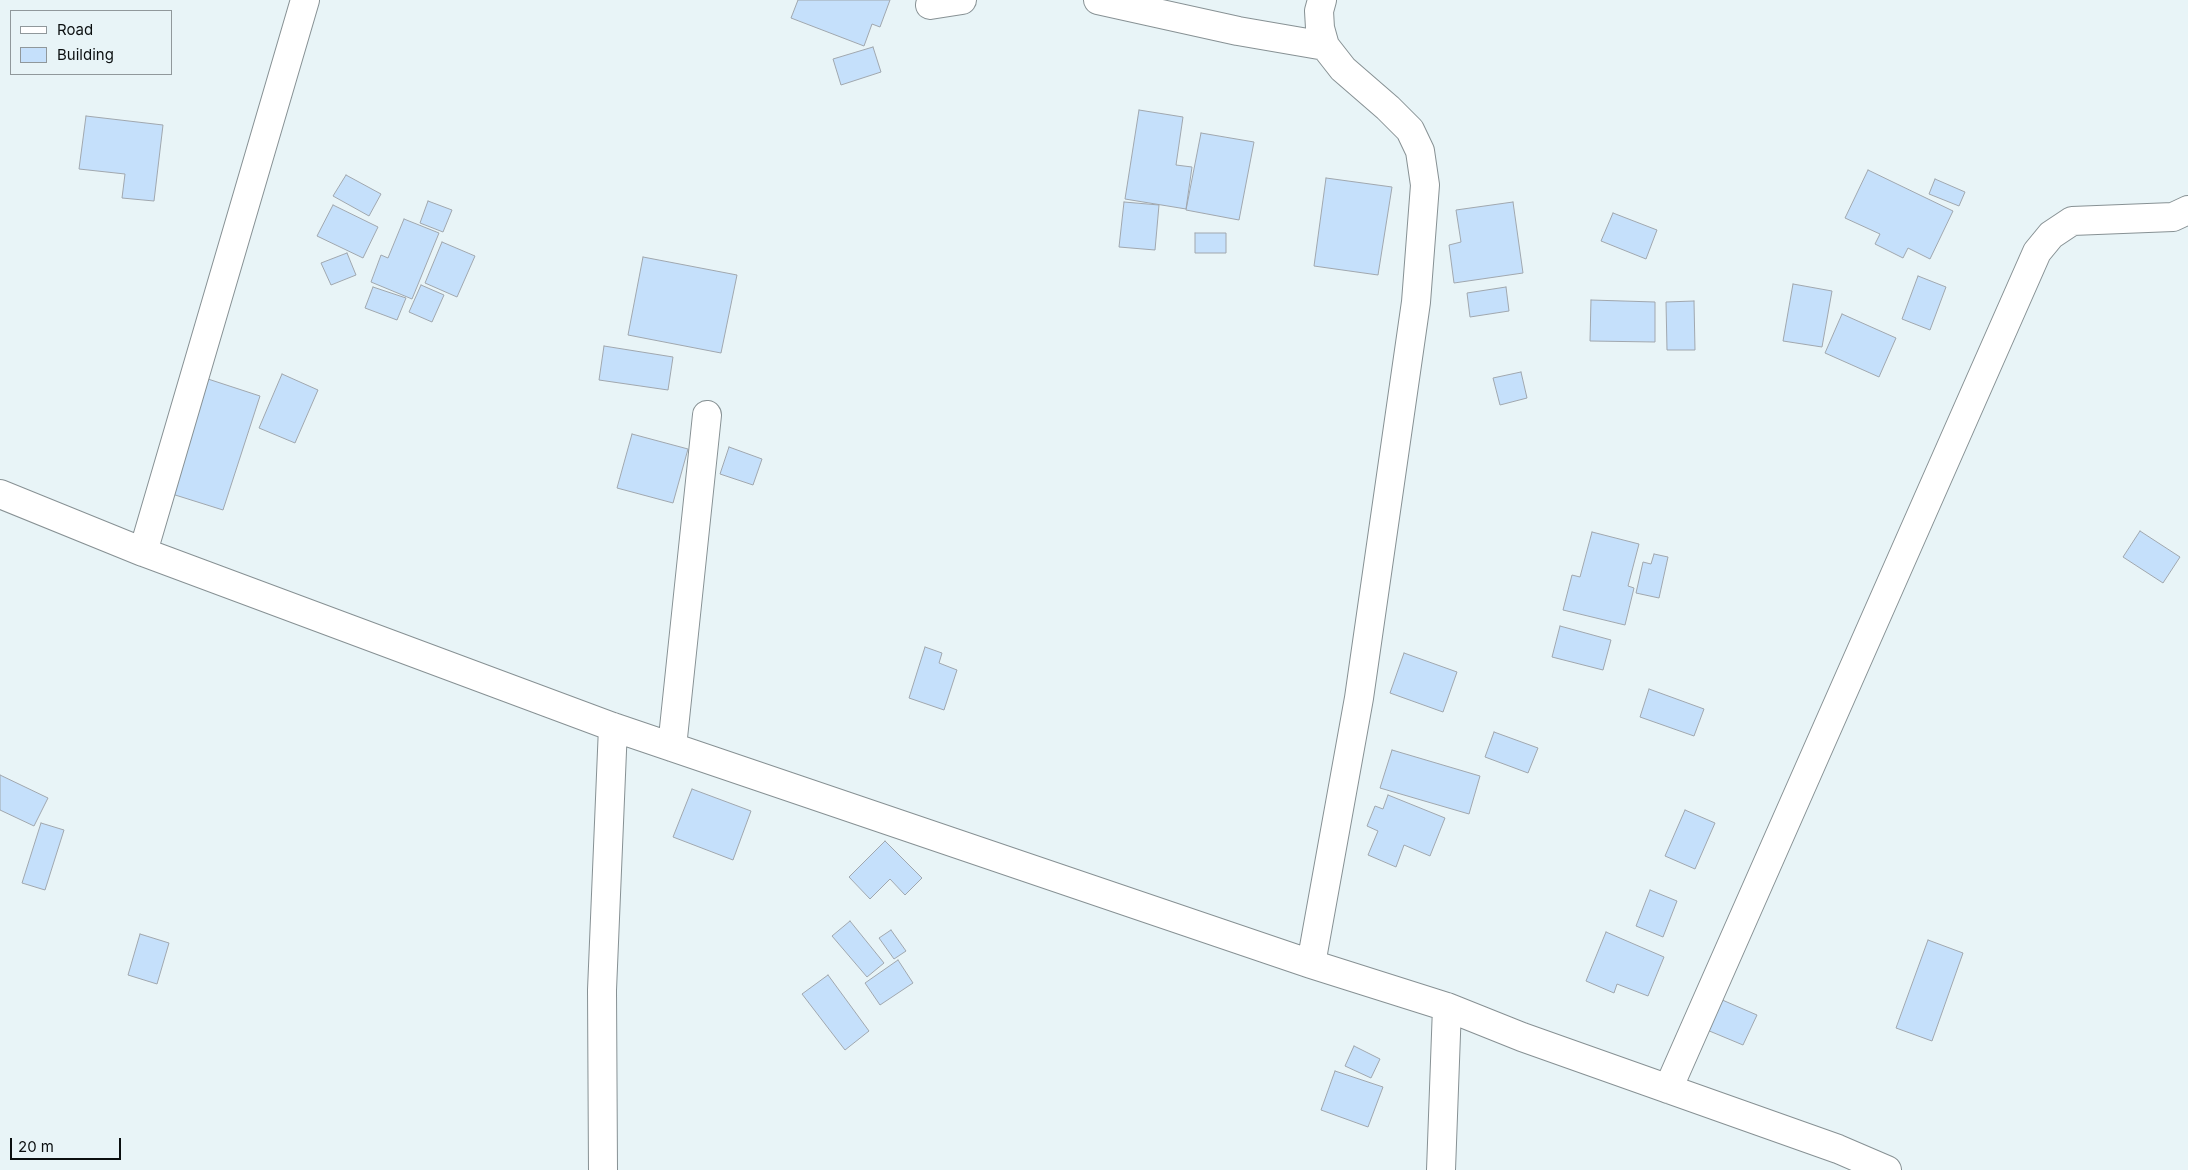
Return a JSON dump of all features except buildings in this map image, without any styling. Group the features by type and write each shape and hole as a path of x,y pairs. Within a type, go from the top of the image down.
{"street":[{"path":"143,552 305,0"},
{"path":"930,5 962,0"},
{"path":"1098,0 1238,32 1325,46"},
{"path":"1311,964 1359,698 1416,302 1425,185 1420,151 1410,130 1343,69 1325,46 1320,28 1319,11 1322,0"},
{"path":"1668,1089 2037,252 2051,234 2072,221 2173,217 2188,210"},
{"path":"672,747 707,415"},
{"path":"0,494 143,552 613,727 1311,964 1447,1008 1838,1149 1888,1170"},
{"path":"603,1170 602,990 613,727"},
{"path":"1441,1170 1447,1008"}]}
